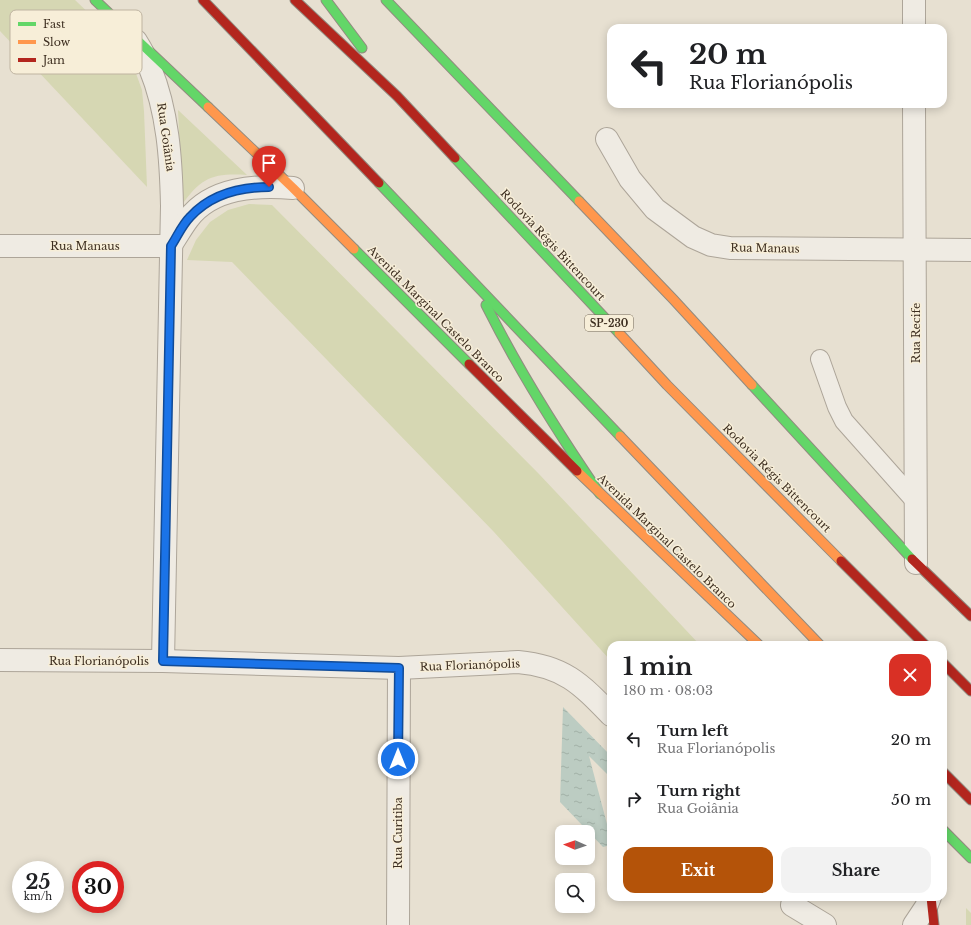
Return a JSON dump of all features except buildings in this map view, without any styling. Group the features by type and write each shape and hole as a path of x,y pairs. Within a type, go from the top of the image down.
{"main road":[{"name":"Avenida Marginal Castelo Branco","path":"95,0 106,10"},
{"path":"203,0 372,174 686,508 816,641"},
{"name":"Rodovia Régis Bittencourt","path":"295,0 397,96 667,385 921,641"},
{"path":"326,0 397,96"},
{"path":"386,0 673,299 916,563 971,616"},
{"name":"Avenida Marginal Castelo Branco","path":"142,44 293,188 600,494 755,641"},
{"path":"477,286 523,377 560,437 600,494"},
{"path":"947,667 971,691"},
{"path":"947,776 971,800"},
{"path":"947,834 971,858"},
{"path":"931,901 934,925"}],"street":[{"path":"914,0 914,24"},
{"name":"Rua Goiânia","path":"142,52 150,67 160,96 167,127 171,175 172,206 163,661"},
{"name":"Rua Recife","path":"914,108 916,250 916,563"},
{"name":"Rua Manaus","path":"606,139 630,179 655,209 693,238 711,245 730,248 971,250"},
{"path":"171,246 188,218 201,206 217,196 238,190 260,187 293,188"},
{"name":"Rua Manaus","path":"0,246 171,246"},
{"name":"Rua Florianópolis","path":"0,660 163,661 399,668 518,662 532,663 546,666 561,672 584,687 607,711"},
{"name":"Rua Curitiba","path":"398,925 399,668"},
{"path":"788,901 811,925"},
{"path":"788,901 825,925"},
{"path":"914,925 929,901"}],"lane":[{"path":"820,359 837,407 844,421 916,502"}],"green space":[{"path":"0,0 75,0 85,10 10,10 10,42 0,31"},
{"path":"41,74 136,74 142,90 147,187"},
{"path":"178,110 247,175 226,175 209,179 196,188 182,205"},
{"path":"249,204 272,205 539,474 696,641 607,641 607,657 494,532 232,262 187,260 196,240 210,222 228,210"},
{"path":"966,908 971,913 971,925 966,925"}],"water":[{"path":"563,707 607,752 607,774 589,756 607,824 607,846 603,847 595,839 595,825 582,825 560,802"}],"traffic: fast":[{"path":"95,0 106,10"},
{"path":"326,0 362,48"},
{"path":"386,0 579,201"},
{"path":"142,45 208,107"},
{"path":"455,158 619,333"},
{"path":"379,183 620,436"},
{"path":"354,249 469,364"},
{"path":"486,305 512,354 540,401 600,494"},
{"path":"752,385 912,559"},
{"path":"947,834 971,858"}],"traffic: slow":[{"path":"208,107 354,249"},
{"path":"579,201 673,299 752,385"},
{"path":"619,333 667,385 841,561"},
{"path":"620,436 816,641"},
{"path":"577,471 755,641"}],"traffic: jam":[{"path":"203,0 379,183"},
{"path":"295,0 397,96 455,158"},
{"path":"469,364 577,471"},
{"path":"912,559 971,616"},
{"path":"841,561 921,641"},
{"path":"947,667 971,691"},
{"path":"947,776 971,800"},
{"path":"931,901 934,925"}],"route":[{"path":"269,187 238,190 217,196 201,206 188,218 171,246 163,661 399,668 398,759"}]}
